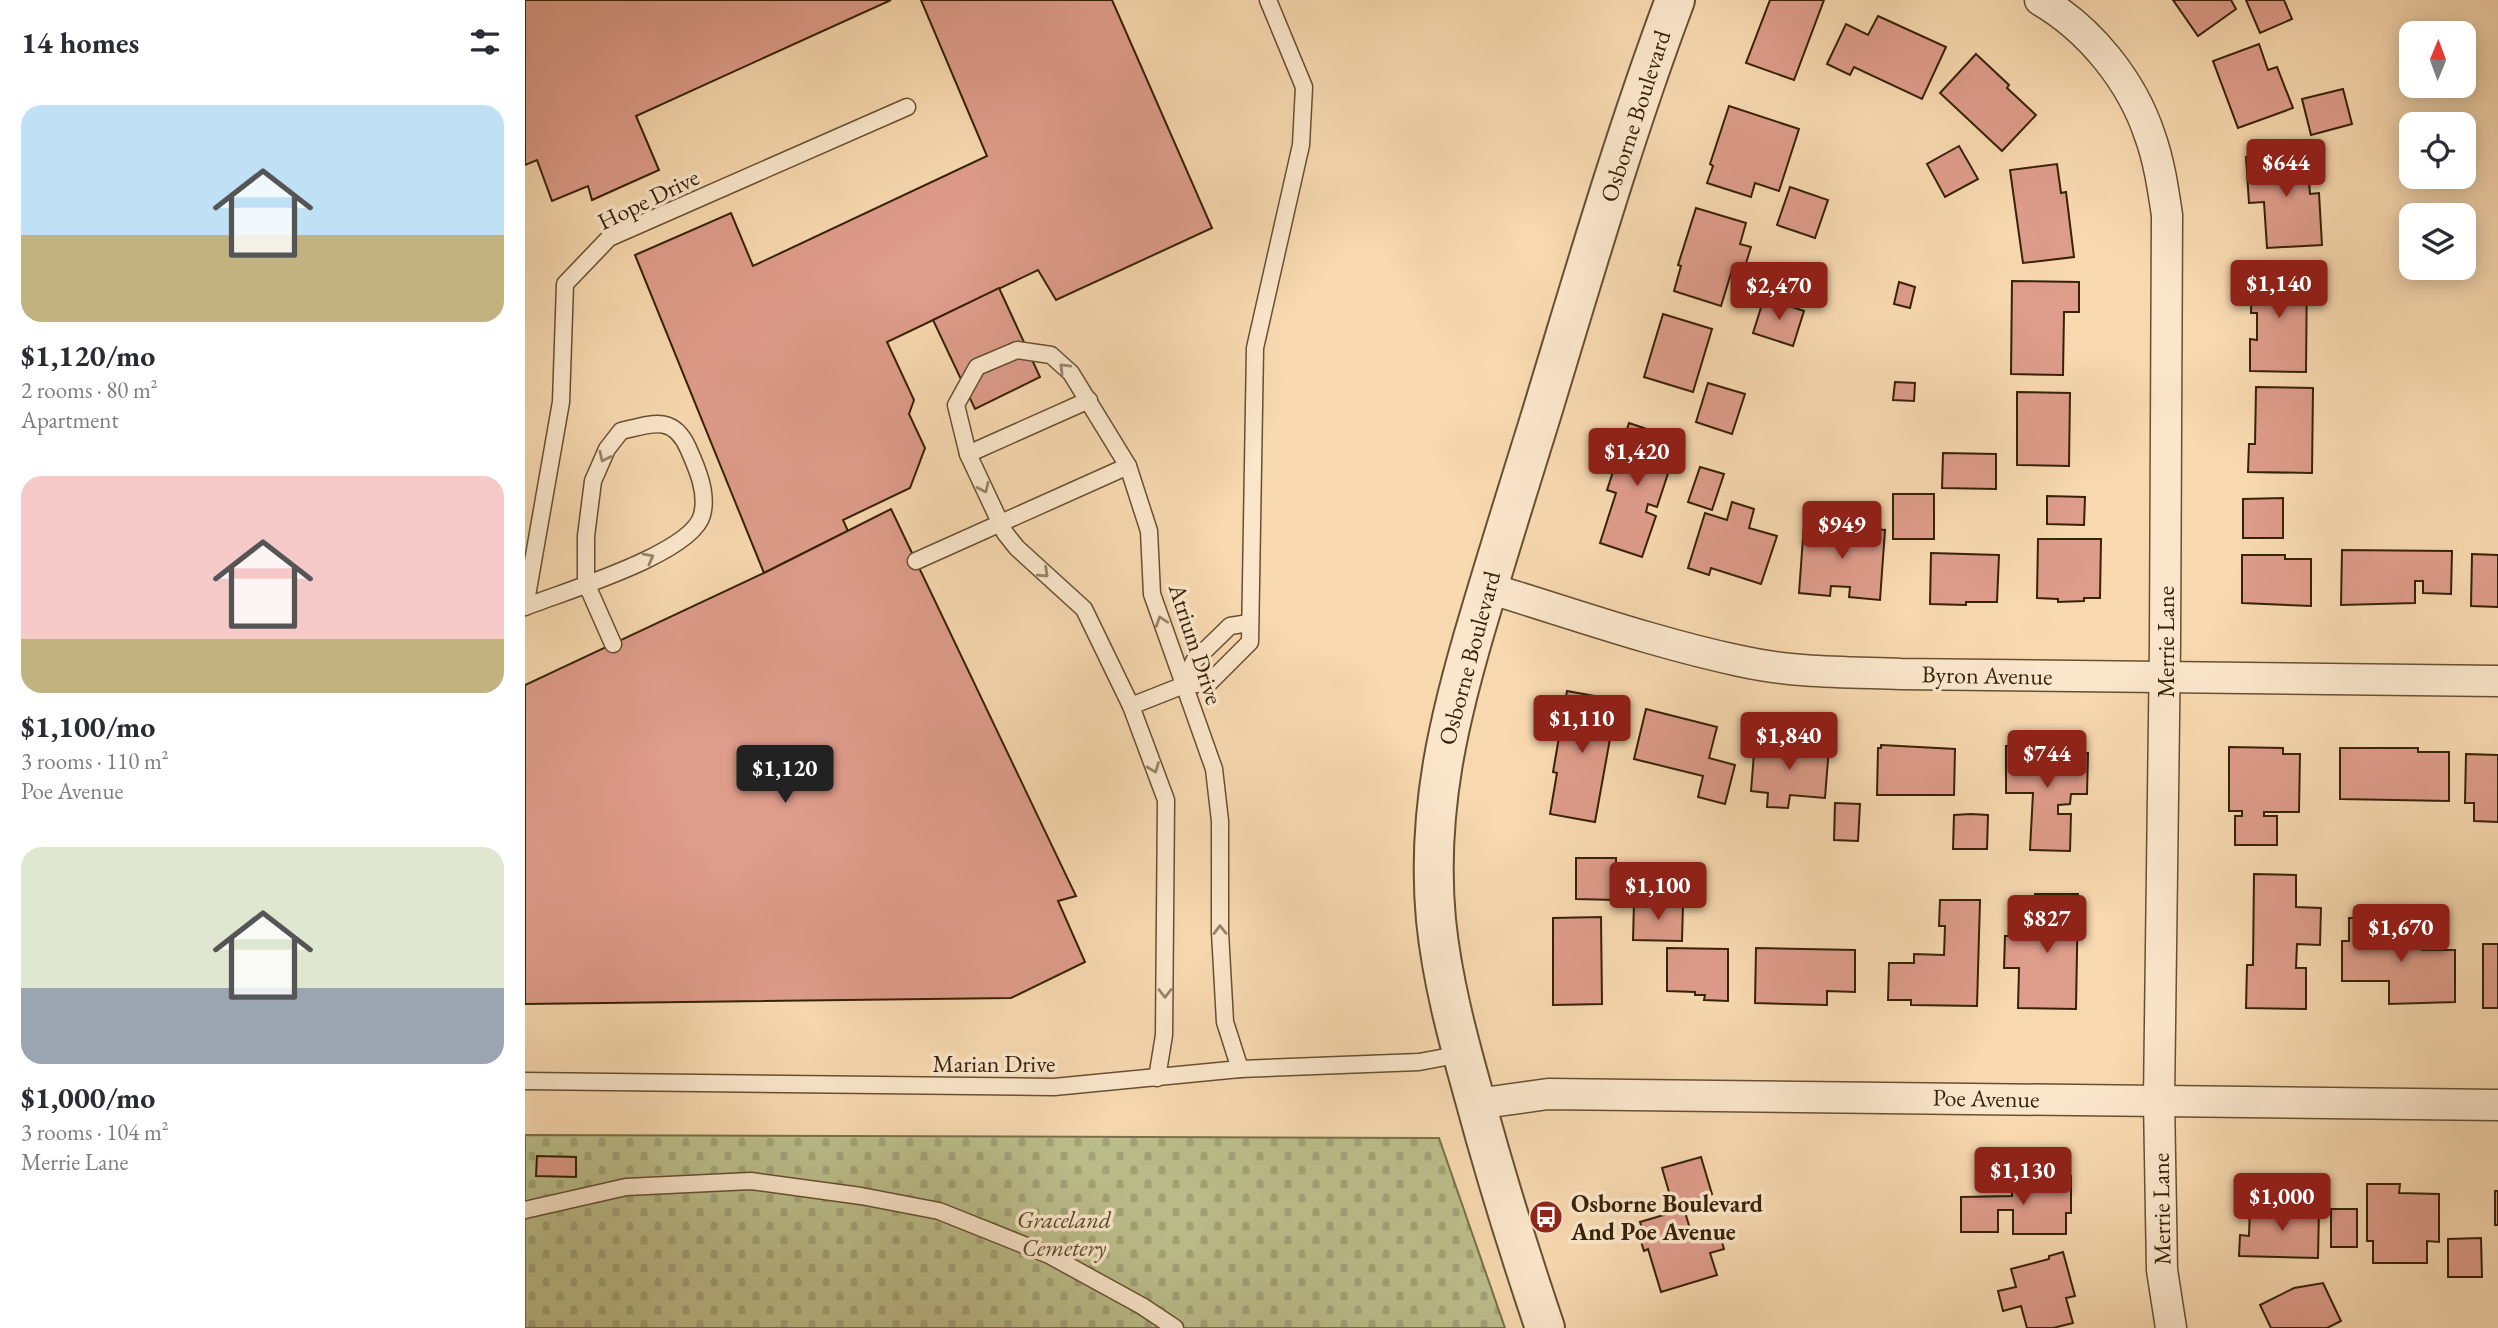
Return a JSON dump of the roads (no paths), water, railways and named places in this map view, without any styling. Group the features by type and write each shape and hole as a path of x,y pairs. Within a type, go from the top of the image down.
{"street":[{"name":"Osborne Boulevard","path":"1545,1328 1504,1203 1462,1054 1443,972 1436,919 1433,837 1438,783 1447,730 1487,588 1627,133 1675,0"},
{"name":"Merrie Lane","path":"2040,0 2094,44 2121,78 2137,104 2159,164 2167,215 2165,678 2159,1100 2162,1270 2171,1328"},
{"name":"Byron Avenue","path":"1487,588 1655,639 1755,664 1808,670 1901,674 2498,681"},
{"name":"Poe Avenue","path":"1476,1104 1548,1094 2498,1105"}],"lane":[{"path":"1131,706 1184,685 1209,682 1250,642 1255,348 1301,145 1304,87 1268,0"},
{"name":"Hope Drive","path":"525,607 561,402 565,284 609,238 907,107"},
{"name":"Atrium Drive","path":"1157,1077 1164,1035 1166,800 1131,706 1084,610 1017,548 999,522 968,454 956,405 977,367 1017,350 1051,355 1071,373 1128,466 1149,531 1152,594 1214,769 1220,821 1220,932 1225,1022 1240,1069"},
{"path":"968,454 1089,400"},
{"path":"525,607 586,583 636,565 684,540 702,518 705,496 682,434 674,426 652,424 621,431 607,449 593,481 586,536 586,583 613,644"},
{"path":"916,561 1128,466"},
{"path":"1184,685 1194,661 1230,626 1249,623"},
{"name":"Marian Drive","path":"525,1081 1053,1087 1240,1069 1419,1062 1462,1054"},
{"path":"525,1210 626,1187 751,1181 861,1196 939,1211 1049,1255 1142,1306 1175,1328"}],"place":[{"name":"Osborne Boulevard And Poe Avenue","path":"1546,1217"}],"park label":[{"name":"Graceland Cemetery","path":"1064,1233"}]}
